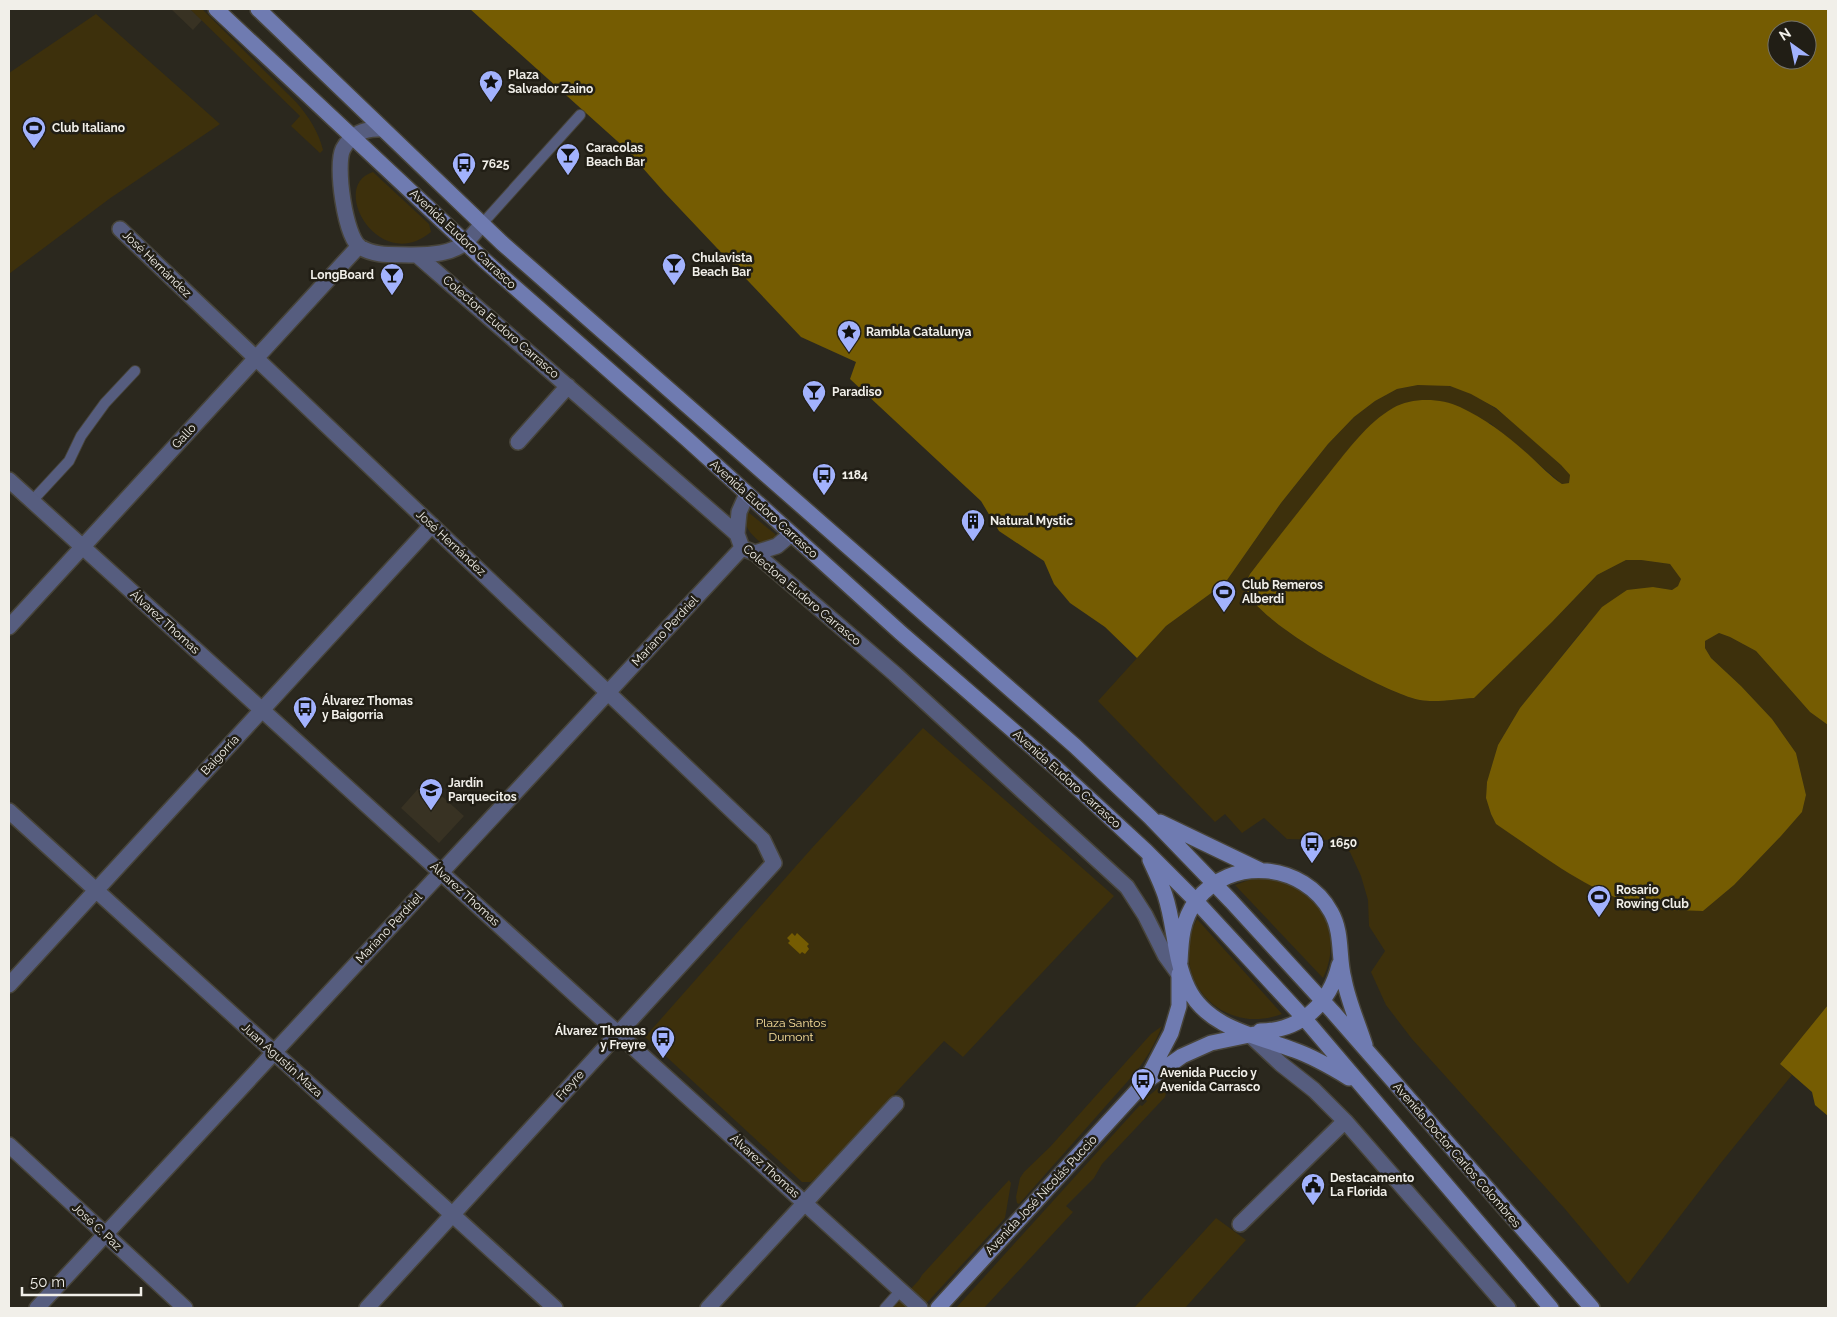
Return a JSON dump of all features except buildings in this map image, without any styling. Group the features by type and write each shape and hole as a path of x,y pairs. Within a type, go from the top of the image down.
{"main road":[{"name":"Avenida Eudoro Carrasco","path":"216,9 466,242 790,534 1055,767 1196,901 1304,1018"},
{"name":"Avenida Eudoro Carrasco","path":"258,9 482,224 1075,746 1150,817 1323,1001"},
{"path":"1150,817 1260,870"},
{"path":"1146,852 1165,896 1180,968 1188,988 1205,1010 1250,1036 1293,1049 1320,1060 1360,1084"},
{"path":"1180,968 1182,930 1196,901 1214,884 1236,874 1260,870 1282,873 1302,881 1319,895 1332,913 1339,934 1344,979 1366,1051"},
{"name":"Avenida José Nicolás Puccio","path":"938,1308 1145,1082 1182,1056 1211,1043 1287,1027 1304,1018 1323,1001 1335,980 1341,956"},
{"name":"Avenida José Nicolás Puccio","path":"1145,1082 1171,1033 1179,1006 1180,968"},
{"name":"Avenida Doctor Carlos Colombres","path":"1323,1001 1592,1308"},
{"path":"1304,1018 1550,1308"},
{"path":"1228,1025 1250,1031 1269,1031"}],"street":[{"path":"381,129 372,128 353,136 343,149 340,161 346,214 350,231 359,246 374,254 418,255 448,251 466,242 482,224"},
{"name":"José Hernández","path":"120,229 764,840 774,862"},
{"name":"Gallo","path":"9,627 359,246"},
{"name":"Colectora Eudoro Carrasco","path":"418,255 737,534 748,550 902,681 1127,887 1145,915 1165,955 1179,1006"},
{"path":"518,442 568,386"},
{"name":"Álvarez Thomas","path":"9,480 920,1308"},
{"path":"737,534 739,512 746,494"},
{"name":"Baigorria","path":"9,985 432,525"},
{"name":"Mariano Perdriel","path":"37,1308 608,692 748,550 777,546 790,534"},
{"name":"Juan Agustín Maza","path":"9,811 555,1308"},
{"name":"Freyre","path":"367,1308 774,862"},
{"name":"Colectora Eudoro Carrasco","path":"1165,955 1180,968"},
{"path":"1250,1036 1314,1090 1345,1121 1508,1308"},
{"path":"708,1308 896,1104"},
{"path":"1240,1224 1345,1121"},
{"name":"José C. Paz","path":"9,1145 185,1308"}],"lane":[{"path":"482,224 580,116"},
{"path":"32,501 69,461 81,436 105,403 134,371"},
{"path":"885,1308 903,1292"}],"shaded area":[{"path":"171,9 190,9 202,20 193,30"},
{"path":"470,9 1828,9 1828,725 1810,712 1756,651 1719,633 1705,641 1705,648 1711,658 1772,719 1796,753 1806,795 1802,812 1734,885 1703,911 1650,908 1609,894 1589,885 1496,824 1486,798 1487,782 1498,745 1520,708 1602,607 1627,590 1653,587 1672,590 1678,586 1681,579 1670,564 1626,560 1597,575 1474,698 1454,700 1420,700 1380,685 1352,671 1295,636 1271,619 1254,602 1246,588 1250,574 1358,437 1384,414 1401,404 1418,400 1435,400 1460,407 1479,417 1506,436 1562,484 1569,483 1570,475 1561,465 1496,408 1471,394 1450,386 1418,385 1397,389 1375,401 1354,417 1328,444 1281,503 1225,583 1166,626 1137,658 1105,627 1070,603 1054,584 1044,561 999,531 981,501 850,379 856,362 801,337 626,149"},
{"name":"Jardín Parquecitos","path":"425,781 464,816 439,843 401,808"},
{"path":"792,933 795,936 797,933 809,944 807,946 809,949 805,954 802,952 800,954 788,943 790,941 787,938"},
{"path":"1828,1005 1828,1116 1815,1105 1812,1092 1780,1064"}],"green space":[{"path":"190,9 202,9 296,102 316,130 323,150 320,153 291,126 300,116"},
{"path":"96,14 220,124 109,199 9,274 9,73"},
{"path":"373,172 429,224 431,232 412,242 394,243 378,236 366,223 358,208 356,193 360,180"},
{"name":"Rosario Rowing Club","path":"1418,385 1445,385 1478,397 1508,418 1561,465 1570,475 1569,483 1562,484 1490,423 1354,443 1250,574 1246,588 1254,602 1271,619 1352,671 1403,695 1426,701 1473,698 1552,622 1597,575 1626,560 1641,560 1670,564 1682,579 1678,586 1672,590 1653,587 1586,626 1520,708 1498,745 1487,782 1486,798 1496,824 1609,895 1703,911 1734,885 1781,836 1802,812 1806,795 1796,753 1772,719 1711,658 1705,648 1705,641 1719,633 1756,651 1810,712 1828,725 1828,1005 1780,1064 1792,1075 1720,1164 1628,1284 1565,1209 1412,1039 1386,1005 1371,972 1385,951 1369,926 1368,900 1361,876 1350,852 1331,840 1287,839 1264,818 1242,833 1225,814 1215,822 1098,701 1166,626 1225,583 1281,503 1328,444 1354,417 1375,401 1397,389"},
{"path":"748,512 775,534 776,537 773,540 760,542 750,532 744,519"},
{"name":"Plaza Santos Dumont","path":"923,728 1114,896 963,1057 944,1041 817,1177 811,1182 802,1182 645,1037 812,848"},
{"path":"1264,878 1282,881 1298,888 1321,911 1328,926 1331,943 1329,960 1323,978 1235,885 1249,880"},
{"path":"1197,919 1282,1014 1260,1019 1239,1017 1220,1010 1205,997 1195,981 1189,962 1190,941"},
{"path":"1162,1026 1157,1039 1135,1073 1019,1204 1017,1203 1016,1197 1020,1178 1024,1172 1050,1147 1151,1034"},
{"path":"1164,1083 1167,1089 1165,1097 1102,1164 1094,1178 1066,1206 1073,1212 984,1308 956,1308 1140,1105 1142,1106 1147,1101 1145,1099"},
{"path":"1009,1180 1011,1183 1005,1218 922,1308 893,1308 922,1275"},
{"path":"1216,1218 1246,1240 1185,1308 1134,1308"}],"place":[{"name":"Plaza Salvador Zaino","path":"491,103"},
{"name":"Club Italiano","path":"34,149"},
{"name":"Caracolas Beach Bar","path":"568,176"},
{"name":"7625","path":"464,185"},
{"name":"Chulavista Beach Bar","path":"674,286"},
{"name":"LongBoard","path":"392,296"},
{"name":"Rambla Catalunya","path":"849,353"},
{"name":"Paradiso","path":"814,413"},
{"name":"1184","path":"824,496"},
{"name":"Natural Mystic","path":"973,542"},
{"name":"Club Remeros Alberdi","path":"1224,613"},
{"name":"Álvarez Thomas y Baigorria","path":"305,729"},
{"name":"Jardín Parquecitos","path":"431,811"},
{"name":"1650","path":"1312,864"},
{"name":"Rosario Rowing Club","path":"1599,918"},
{"name":"Álvarez Thomas y Freyre","path":"663,1059"},
{"name":"Avenida Puccio y Avenida Carrasco","path":"1143,1101"},
{"name":"Destacamento La Florida","path":"1313,1206"}]}
